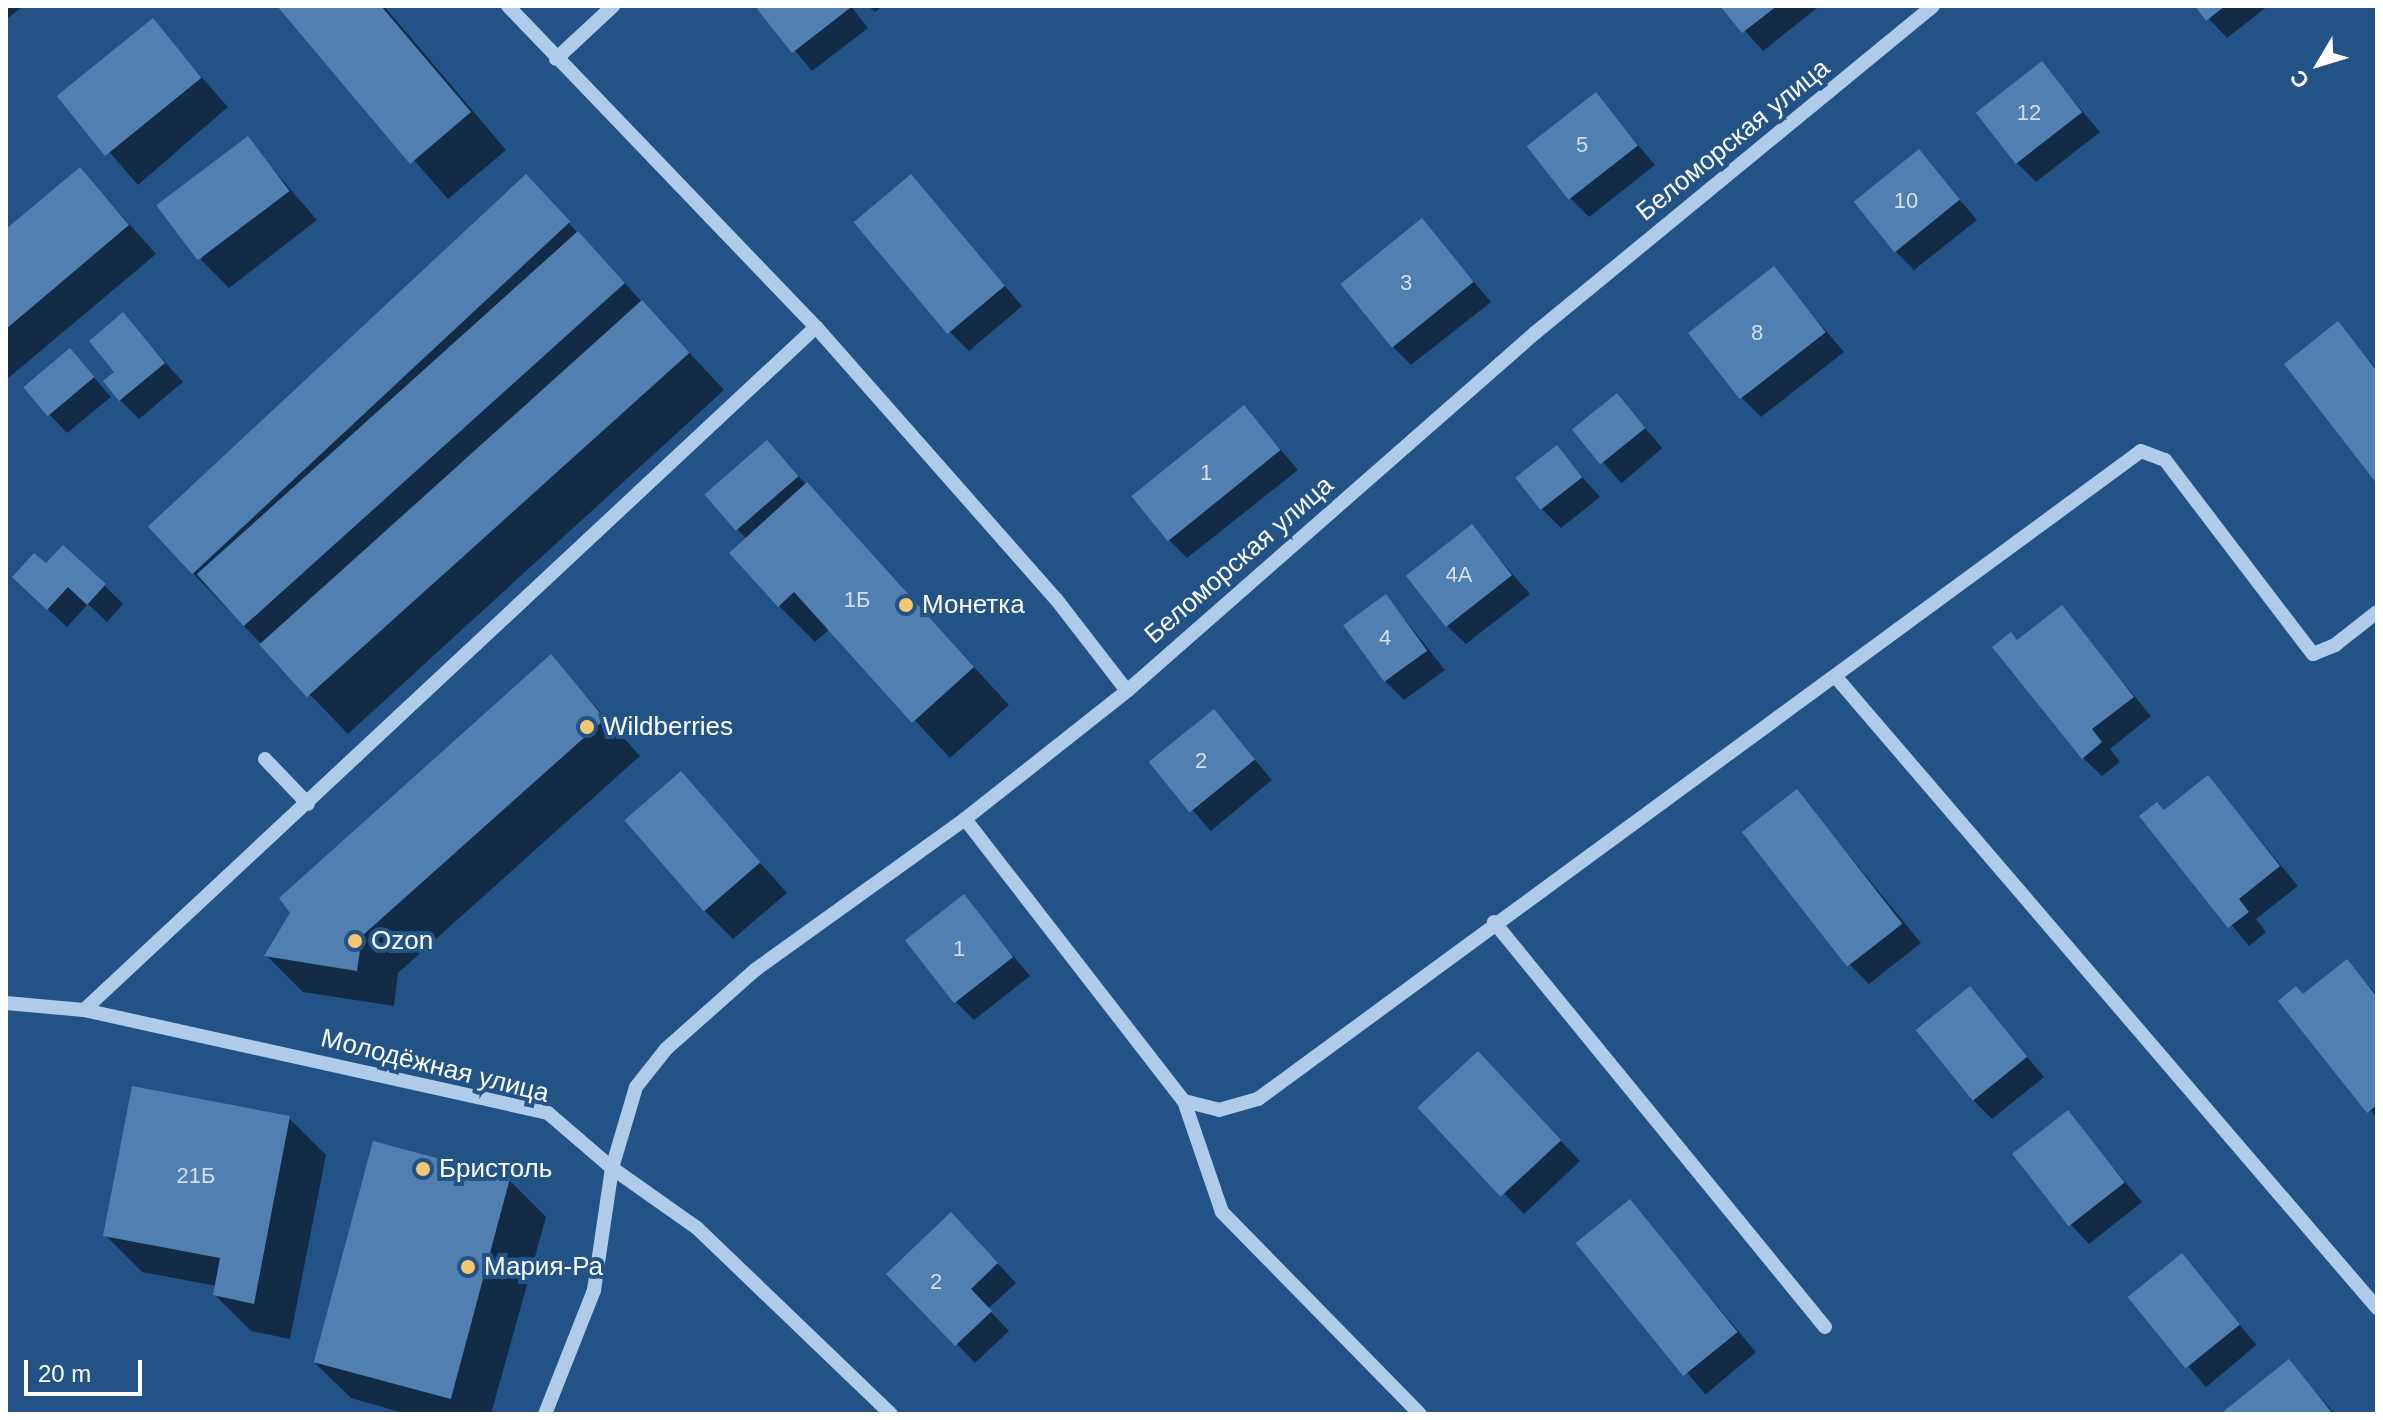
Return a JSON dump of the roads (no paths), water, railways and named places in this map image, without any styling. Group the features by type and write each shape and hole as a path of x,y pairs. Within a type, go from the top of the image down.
{"street":[{"path":"508,6 816,327 1056,599 1127,691"},
{"path":"556,59 613,6"},
{"name":"Беломорская улица","path":"545,1414 594,1290 612,1168 636,1087 666,1049 755,970 965,819 1127,691 1535,333 1933,6"},
{"path":"84,1010 816,327"},
{"path":"1184,1101 1219,1110 1258,1099 1494,922 2141,451 2165,460 2313,654 2335,645 2377,612"},
{"path":"1835,676 2377,1308"},
{"path":"265,759 308,804"},
{"path":"965,819 1184,1101 1222,1212 1420,1414"},
{"path":"1494,922 1825,1327"},
{"name":"Молодёжная улица","path":"6,1003 84,1010 548,1113 612,1168 697,1228 891,1414"}],"place":[{"name":"Монетка","path":"906,605"},
{"name":"Wildberries","path":"587,727"},
{"name":"Ozon","path":"355,941"},
{"name":"Бристоль","path":"423,1169"},
{"name":"Мария-Ра","path":"468,1267"}]}
